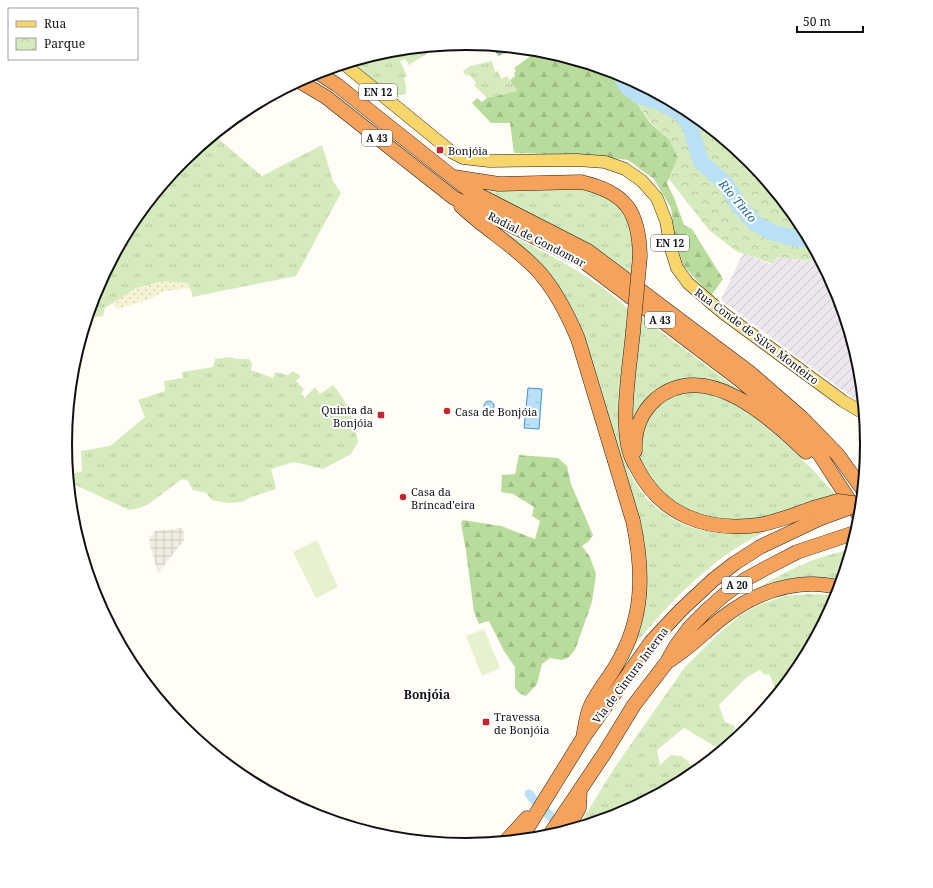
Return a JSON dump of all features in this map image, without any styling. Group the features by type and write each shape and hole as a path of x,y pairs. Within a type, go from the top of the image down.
{"highway":[{"name":"Radial de Gondomar","path":"324,77 337,85 469,190 588,251 749,372 802,418 838,455 858,484"},
{"name":"Radial de Gondomar","path":"305,85 326,97 454,198 569,254 589,266 740,380 792,424 820,455 836,481 856,503"},
{"path":"453,177 499,184 582,182 595,185 608,191 620,199 628,207 634,217 638,229 640,256 626,422 630,453 639,473 647,485 665,504 686,517 708,524 736,526 758,525 777,520 816,514 838,501 855,506"},
{"path":"454,198 471,215 522,256 540,273 554,291 566,311 578,339 633,522 638,547 640,569 640,595 635,620 628,642 618,664 590,706 583,738"},
{"path":"639,473 635,453 635,441 641,417 648,406 657,398 674,388 702,385 732,395 756,410 792,438 836,481"},
{"name":"Via de Cintura Interna","path":"515,835 542,805 583,738 652,642 681,610 713,580 735,563 816,514"},
{"name":"Via de Cintura Interna","path":"575,805 580,790 634,706 667,662 676,646 690,627 724,595 746,579 797,552 850,534"},
{"path":"667,662 684,652 722,618 750,600 780,589 794,586 813,584 835,586"},
{"path":"568,825 575,805"},
{"path":"556,827 575,805"}],"main road":[{"name":"Rua Conde de Silva Monteiro","path":"349,68 453,153 463,158 489,161 577,160 605,162 625,169 642,181 657,198 666,221 670,249 677,268 688,284 723,313 843,401 859,411"}],"shaded area":[{"path":"743,253 772,265 777,257 815,261 831,293 840,317 853,367 858,402 721,300"},
{"path":"163,281 188,283 190,288 165,291 150,299 117,309 112,303 136,288"},
{"path":"182,528 184,540 158,573 149,542 150,537 155,531"}],"green space":[{"path":"496,51 509,52 498,56"},
{"path":"428,52 409,65 405,59 400,61 407,76 404,78 406,94 391,96 354,67 415,53"},
{"path":"531,56 568,63 624,83 650,123 670,140 678,158 667,183 684,225 692,229 723,279 711,296 683,265 675,239 671,208 654,179 628,160 583,155 514,153 510,123 491,123 472,103 477,98 482,102 487,98 517,91 510,80 515,76 514,73 516,71 514,68"},
{"path":"492,61 495,72 498,71 501,79 507,76 517,91 487,98 474,85 476,83 469,74 466,76 463,71 470,66"},
{"path":"624,83 664,103 685,116 706,131 745,165 779,204 794,225 815,261 777,257 773,264 736,251 709,230 669,179 678,158 670,140 651,123"},
{"path":"218,139 262,176 322,145 333,181 341,193 296,276 192,297 188,283 163,281 136,288 105,308 103,316 93,317 113,270 139,225 170,184 188,165"},
{"path":"474,186 591,189 606,196 621,207 632,224 636,244 632,279"},
{"path":"491,226 580,272 597,283 628,309 625,455 630,473 649,501 675,520 690,527 706,531 740,533 767,528 768,530 727,554 708,569 656,619 626,656 643,577 566,306"},
{"path":"640,316 747,396 678,385 631,426 630,411"},
{"path":"230,357 249,359 252,363 251,370 273,378 275,372 288,375 293,371 301,376 296,381 304,389 301,394 305,398 315,387 320,394 333,385 347,405 354,426 358,442 351,454 323,469 294,462 271,469 276,489 251,497 242,502 227,503 212,500 206,493 193,490 188,481 182,479 150,503 140,508 129,510 75,485 73,474 82,471 81,451 110,446 145,417 138,400 165,391 164,381 183,378 182,372 213,367 215,359"},
{"path":"696,392 725,399 733,402 745,410 790,447 836,495 773,515 731,522 706,518 664,498 642,466 639,455 639,443 650,414 658,406 669,398 683,393"},
{"path":"519,455 558,458 567,466 571,484 593,535 589,541 582,546 590,557 596,574 592,602 575,650 568,658 561,660 550,658 542,664 537,684 526,696 519,693 515,688 515,667 504,651 489,621 479,624 474,612 461,523 463,520 501,526 535,539 540,521 532,516 534,507 513,494 501,492 502,475 515,474"},
{"path":"317,540 338,587 316,598 293,552"},
{"path":"846,551 835,585 747,595 791,570 823,557"},
{"path":"809,594 831,595 808,641 776,688 769,674 765,675 760,670 747,677 719,705 725,722 735,726 731,735 726,740 716,747 684,728 657,750 660,765 671,755 681,756 689,762 692,767 641,797 617,808 582,821 615,767 685,667 739,616 761,604 785,596"},
{"path":"484,629 500,668 482,676 466,636"}],"water":[{"path":"528,388 542,389 539,429 524,428"},
{"path":"487,401 491,401 494,406 491,411 487,411 484,408 484,404"}],"waterway":[{"path":"621,82 628,88"},
{"name":"Rio Tinto","path":"626,84 628,88 641,97 660,102 683,115 690,126 701,162 726,184 739,206 755,223 771,232 803,239"},
{"path":"529,794 540,807 562,826"}],"place":[{"name":"Bonjóia","path":"440,150"},
{"name":"Casa de Bonjóia","path":"447,411"},
{"name":"Quinta da Bonjóia","path":"381,415"},
{"name":"Casa da Brincad'eira","path":"403,497"},
{"name":"Travessa de Bonjóia","path":"486,722"}],"district":[{"name":"Bonjóia","path":"427,694"}]}
